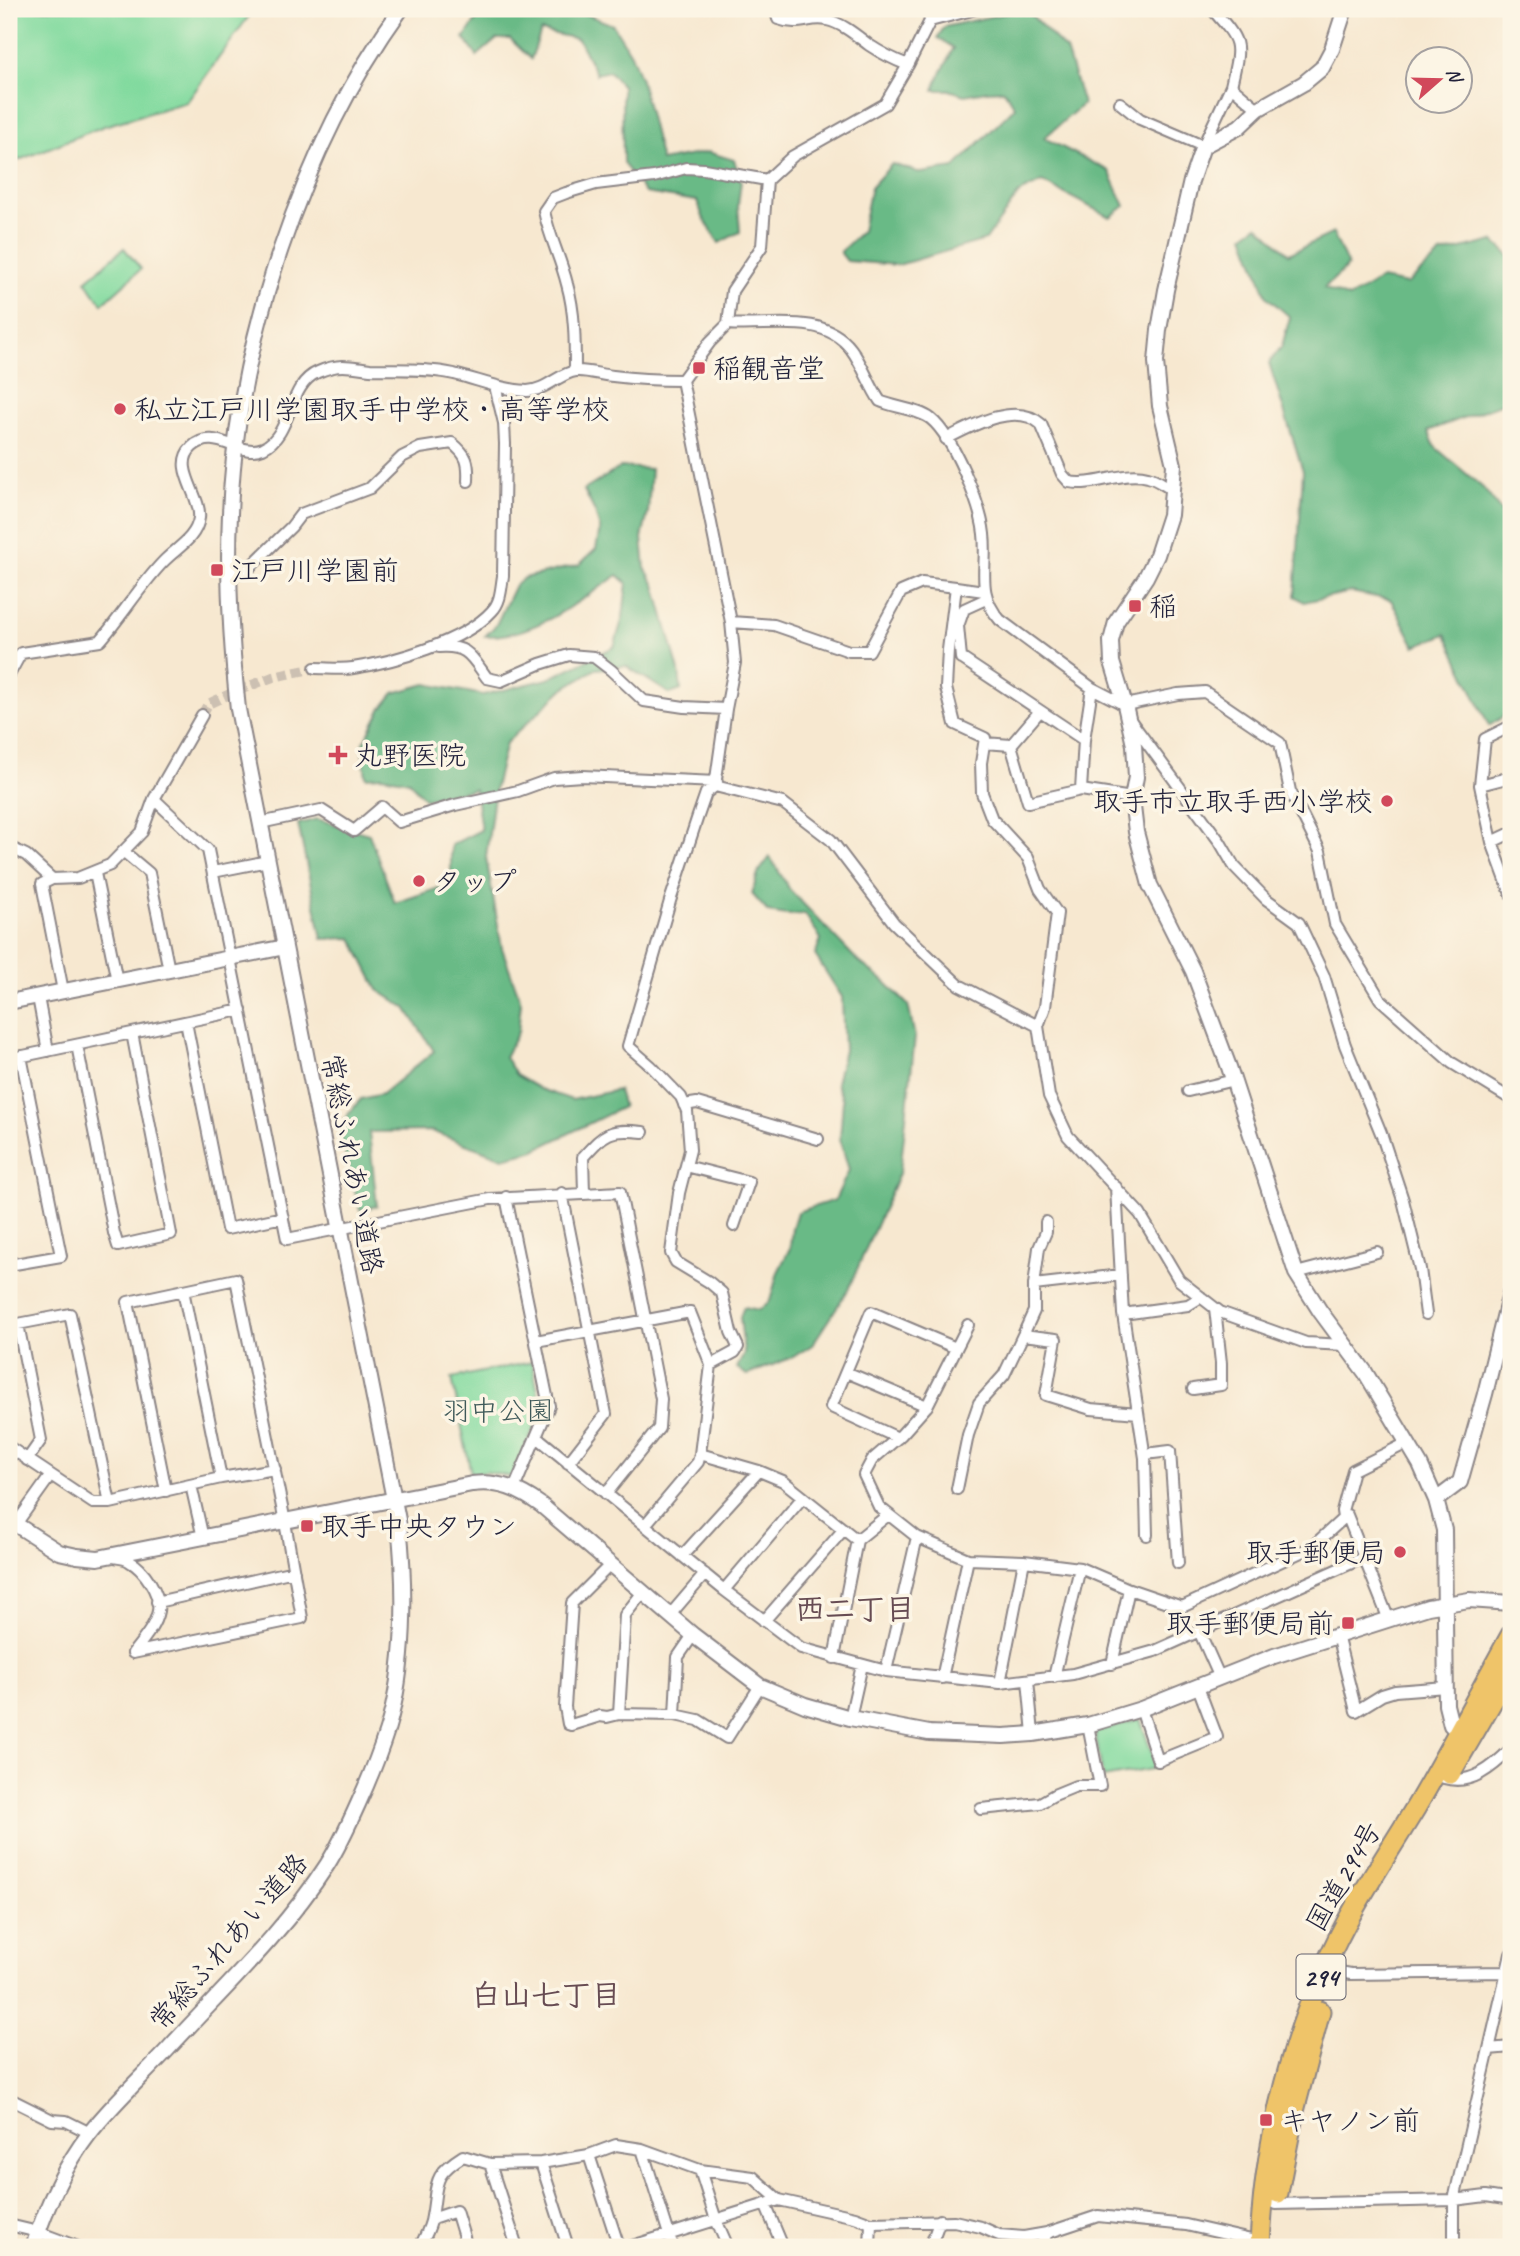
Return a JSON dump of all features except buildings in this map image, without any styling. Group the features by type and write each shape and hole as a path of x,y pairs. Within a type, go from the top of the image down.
{"highway":[{"name":"国道294号","path":"1265,2245 1303,2074 1323,2000 1356,1928 1441,1777 1458,1732 1511,1635"},
{"name":"国道294号","path":"1265,2245 1263,2204 1280,2108 1312,1997 1324,1968 1349,1919 1511,1669"}],"street":[{"name":"常総ふれあい道路","path":"33,2247 58,2184 90,2133 272,1935 328,1863 370,1776 388,1728 398,1674 403,1579 394,1500 238,709 231,644 229,576 230,511 236,447 256,328 289,227 336,116 363,66 401,9"},
{"path":"775,9 778,19 791,24 826,20 853,32 869,45 908,65"},
{"path":"711,1365 735,1352 738,1347 731,1332 722,1293 676,1262 671,1253 679,1193 690,1150 687,1111 681,1097 628,1046 666,913 697,819 706,793 716,784 726,709 736,663 731,622 681,380 727,324 732,291 762,246 767,180 793,156 885,104 930,21 928,9"},
{"path":"930,21 976,9"},
{"path":"1212,9 1233,32 1239,50 1231,86 1203,146 1191,181 1159,330 1156,362 1158,395 1174,465 1170,515 1157,555 1146,577 1116,622 1111,640 1112,662 1134,745 1136,777 1132,798 1136,832 1150,885 1193,971 1234,1080 1296,1273 1365,1372 1407,1443 1436,1500 1444,1530 1447,1714 1451,1725 1458,1732"},
{"path":"1203,146 1239,127 1258,109 1304,83 1322,68 1332,49 1345,9"},
{"path":"1231,86 1258,109"},
{"path":"1121,103 1140,118 1203,146"},
{"path":"575,371 575,335 568,284 544,211 553,198 596,184 654,177 686,168 767,180"},
{"path":"727,324 788,323 834,334 849,347 880,401 930,418 946,439 969,480 984,533 985,595 991,609 1000,620 1126,711 1220,842 1234,866 1266,899 1299,923 1324,976 1345,1045 1381,1133 1404,1200 1420,1269 1426,1314"},
{"path":"9,675 21,653 100,641 163,562 184,545 195,530 200,517 185,462 192,448 208,440 226,441 249,451 263,448 281,430 302,384 313,374 342,366 440,372 495,386 530,391 575,371 649,380 681,380"},
{"path":"436,647 494,610 501,595 505,443 495,386"},
{"path":"946,439 985,420 1022,414 1035,418 1041,424 1062,474 1069,482 1091,483 1129,476 1146,476 1173,490"},
{"path":"229,576 245,572 301,514 370,488 402,457 420,448 452,443 465,453 469,462 468,481"},
{"path":"731,622 774,625 849,651 869,651 901,592 922,583 956,587 985,595"},
{"path":"956,587 947,650 946,688 955,724 985,738 981,763 982,793 992,820 1028,858 1040,889 1057,913 1045,1007 1038,1026 1049,1096 1068,1136 1140,1214 1179,1280 1220,1312 1306,1343 1345,1345"},
{"path":"985,595 964,609 958,625 961,658 1084,740"},
{"path":"315,668 352,668 436,647 456,646 470,654 487,678 501,681 569,655 594,657 644,701 684,708 726,709"},
{"path":"1081,790 1084,740 1092,688"},
{"path":"1126,711 1178,694 1205,692 1280,743 1290,791 1320,851 1335,924 1380,999 1452,1063 1511,1098"},
{"path":"1011,745 1040,711"},
{"path":"63,992 42,884 52,878 78,878 94,873 110,865 124,852 142,832 154,799 202,715"},
{"path":"1511,726 1485,739 1480,785 1492,842 1511,894"},
{"path":"985,743 1011,745"},
{"path":"1011,745 1028,802 1081,790 1132,798"},
{"path":"260,824 321,810 354,831 382,807 399,822 455,805 518,791 554,778 572,776 716,784 783,803 831,840 894,923 959,985 1038,1026"},
{"path":"1480,785 1511,777"},
{"path":"154,799 208,850 287,1240 490,1199 562,1193 620,1192 661,1399 659,1427 606,1494"},
{"path":"1492,842 1511,833"},
{"path":"9,847 26,855 52,878"},
{"path":"124,852 149,873 169,970"},
{"path":"213,872 268,861"},
{"path":"94,873 117,981"},
{"path":"9,1002 285,947"},
{"path":"38,997 48,1051"},
{"path":"9,1059 241,1010"},
{"path":"186,1023 228,1228 283,1217"},
{"path":"76,1045 118,1246 171,1234 132,1033"},
{"path":"9,1265 61,1256 21,1056"},
{"path":"1188,1091 1234,1080"},
{"path":"684,1105 697,1103 818,1139"},
{"path":"584,1193 583,1157 603,1136 624,1130 643,1132"},
{"path":"686,1166 748,1182 734,1226"},
{"path":"1116,1187 1122,1314 1145,1454 1147,1535"},
{"path":"562,1193 606,1414 568,1463"},
{"path":"506,1197 549,1406 513,1489"},
{"path":"957,1489 968,1435 979,1403 1004,1376 1034,1311 1034,1285 1046,1222"},
{"path":"1296,1273 1377,1252"},
{"path":"1034,1285 1121,1275"},
{"path":"111,1556 129,1561 148,1579 159,1608 153,1623 133,1653 302,1618 236,1279 128,1302 166,1490"},
{"path":"183,1290 221,1478"},
{"path":"1436,1500 1460,1482 1511,1292"},
{"path":"1122,1314 1188,1305 1201,1297"},
{"path":"1193,1389 1221,1385 1216,1308"},
{"path":"536,1341 690,1312 711,1365 700,1454 698,1462 645,1525"},
{"path":"898,1438 831,1407 871,1312 956,1349"},
{"path":"27,1460 41,1440 18,1324 70,1314 110,1503"},
{"path":"968,1325 928,1406 873,1460 864,1475 879,1507 916,1537 968,1559 1024,1560 1080,1567 1129,1589 1182,1607 1312,1546 1347,1515 1389,1619"},
{"path":"1023,1335 1056,1339 1046,1395 1091,1409 1138,1413"},
{"path":"846,1372 928,1406"},
{"path":"537,1437 724,1590 801,1647 886,1671 1000,1683 1073,1674 1156,1651 1365,1557"},
{"path":"1343,1518 1342,1511 1353,1470 1407,1443"},
{"path":"9,1447 93,1503 110,1503 275,1469"},
{"path":"1145,1454 1170,1451 1178,1563"},
{"path":"700,1454 783,1481 857,1540"},
{"path":"682,1556 759,1471"},
{"path":"51,1475 13,1522 59,1552 76,1556 111,1556 486,1482 499,1484 541,1505 693,1635 760,1686 805,1705 850,1718 929,1732 1003,1736 1088,1725 1141,1709 1274,1656 1389,1619 1445,1603 1477,1600 1511,1603"},
{"path":"191,1485 203,1538"},
{"path":"724,1590 803,1497"},
{"path":"834,1658 857,1540 888,1515"},
{"path":"764,1621 844,1529"},
{"path":"886,1671 916,1537"},
{"path":"942,1678 968,1559"},
{"path":"1000,1683 1024,1560"},
{"path":"610,1565 572,1602 566,1720 571,1725 600,1716 619,1714 675,1715 698,1720 727,1738 760,1686"},
{"path":"1054,1677 1080,1567"},
{"path":"157,1602 294,1572"},
{"path":"670,1615 705,1574"},
{"path":"1112,1664 1129,1589"},
{"path":"619,1714 625,1615 643,1592"},
{"path":"1199,1631 1220,1678"},
{"path":"675,1715 678,1657 693,1635"},
{"path":"1338,1635 1356,1711 1395,1690 1446,1687"},
{"path":"850,1718 862,1665"},
{"path":"1028,1680 1033,1734"},
{"path":"1141,1709 1158,1760 1217,1737 1198,1687"},
{"path":"981,1809 1040,1803 1076,1786 1100,1786 1088,1725"},
{"path":"1441,1777 1453,1781 1472,1778 1499,1761 1511,1749"},
{"path":"1454,2247 1454,2200 1511,1954"},
{"path":"1335,1971 1351,1974 1507,1972"},
{"path":"1489,2049 1511,2047"},
{"path":"9,2108 15,2101 52,2120 66,2122 90,2133"},
{"path":"420,2247 432,2219 434,2190 445,2167 463,2156 490,2164 541,2163 589,2155 615,2145 642,2150 700,2170 753,2177 779,2200"},
{"path":"642,2150 673,2247"},
{"path":"589,2155 619,2247"},
{"path":"541,2163 568,2247"},
{"path":"490,2164 517,2247"},
{"path":"700,2170 728,2247"},
{"path":"1276,2204 1454,2200 1486,2196 1511,2200"},
{"path":"629,2247 779,2200 855,2217 870,2223 940,2220 981,2227 999,2235 1024,2237 1047,2233 1098,2216 1186,2225 1265,2245"},
{"path":"765,2204 783,2247"},
{"path":"432,2219 456,2211 467,2247"},
{"path":"930,2247 940,2220"},
{"path":"870,2223 870,2247"},
{"path":"9,2225 38,2232 78,2247"},
{"path":"1041,2247 1047,2233"},
{"path":"993,2247 999,2235"}],"green space":[{"path":"9,9 254,9 187,102 104,126 9,164"},
{"path":"484,9 573,9 613,25 631,54 641,80 661,161 708,152 734,160 741,181 738,205 740,232 719,243 703,217 697,201 645,193 623,163 622,86 609,71 596,74 578,39 541,31 531,59 510,39 497,39 477,56 464,38"},
{"path":"1025,9 1066,50 1083,104 1044,138 1109,171 1125,206 1110,217 1042,182 1019,193 986,240 898,265 847,261 840,252 862,231 871,187 892,164 921,173 954,168 1015,107 1004,90 965,95 949,90 934,90 954,48 938,38 944,27"},
{"path":"1258,225 1289,254 1333,233 1348,266 1324,288 1349,298 1381,279 1407,284 1441,254 1493,241 1511,257 1511,400 1428,431 1435,447 1483,488 1511,524 1511,711 1489,726 1446,634 1415,646 1391,600 1351,592 1304,602 1295,596 1303,471 1269,363 1282,346 1290,317 1267,297 1244,235"},
{"path":"124,248 141,269 102,304 86,281"},
{"path":"621,467 651,469 648,513 642,538 645,568 655,585 679,671 681,690 670,694 626,666 596,669 564,688 506,743 495,788 486,857 502,948 521,1002 518,1032 505,1057 516,1075 540,1089 572,1100 618,1090 623,1107 535,1150 503,1158 431,1131 369,1132 377,1206 360,1210 338,1127 361,1099 382,1094 434,1051 406,1008 378,990 352,938 322,939 298,824 317,819 369,834 395,903 451,884 451,845 481,830 475,789 425,799 409,781 382,776 366,777 362,746 381,709 394,693 426,684 483,695 548,679 614,647 623,617 627,583 618,575 538,624 521,631 485,636 496,625 515,585 524,578 579,565 596,549 600,529 584,490"},
{"path":"770,857 790,890 857,960 908,1005 915,1037 900,1171 848,1290 812,1345 793,1357 747,1375 737,1368 744,1353 740,1317 744,1307 759,1310 770,1301 778,1272 790,1248 797,1212 835,1200 849,1170 840,1139 843,1100 836,1083 844,1050 842,997 815,955 821,939 805,914 768,912 752,894 758,873"},
{"name":"羽中公園","path":"532,1362 540,1401 536,1424 513,1477 487,1472 471,1474 452,1378"},
{"path":"1140,1719 1157,1768 1103,1778 1095,1732"}],"tunnel":[{"path":"202,715 208,704 234,692 273,677 315,668"}],"place":[{"name":"稲観音堂","path":"699,368"},
{"name":"私立江戸川学園取手中学校・高等学校","path":"120,409"},
{"name":"江戸川学園前","path":"217,570"},
{"name":"稲","path":"1135,606"},
{"name":"丸野医院","path":"338,755"},
{"name":"取手市立取手西小学校","path":"1387,801"},
{"name":"タップ","path":"419,881"},
{"name":"取手中央タウン","path":"307,1526"},
{"name":"取手郵便局","path":"1400,1552"},
{"name":"取手郵便局前","path":"1348,1623"},
{"name":"キヤノン前","path":"1266,2120"}],"district":[{"name":"西二丁目","path":"855,1609"},
{"name":"白山七丁目","path":"546,1995"}]}
